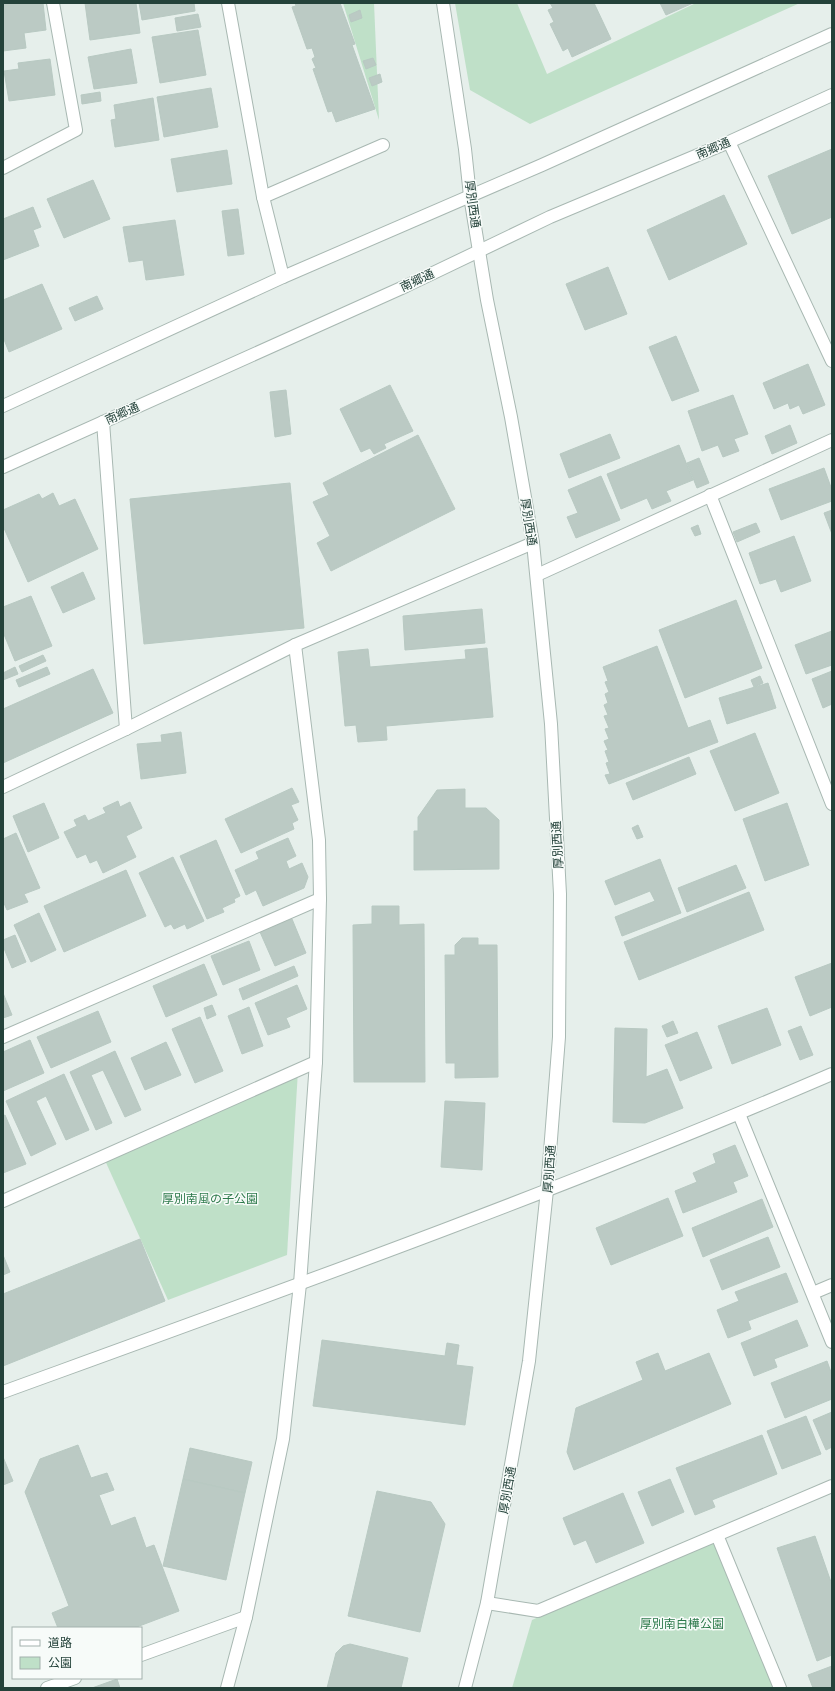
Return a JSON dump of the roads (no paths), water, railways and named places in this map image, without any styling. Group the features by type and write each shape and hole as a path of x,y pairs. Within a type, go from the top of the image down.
{"street":[{"path":"3,168 76,130 53,3"},
{"path":"228,3 263,197 283,277"},
{"name":"厚別西通","path":"443,3 466,149 470,196 487,300 511,417 533,543 550,724 560,894 558,1037 547,1190 529,1361 487,1604 465,1688"},
{"path":"3,406 283,277 470,196 832,34"},
{"name":"南郷通","path":"3,467 406,286 550,218 729,142 832,94"},
{"path":"729,142 832,361"},
{"path":"263,197 383,145"},
{"path":"103,422 126,729"},
{"path":"537,575 832,440"},
{"path":"710,495 832,804"},
{"path":"3,787 126,729 295,645 533,543"},
{"path":"227,1688 246,1617 283,1439 300,1284 316,1062 320,899 319,840 295,645"},
{"path":"3,1037 320,899"},
{"path":"3,1201 316,1062"},
{"path":"3,1392 300,1284 547,1190 739,1114 832,1074"},
{"path":"739,1114 832,1342"},
{"path":"813,1293 832,1285"},
{"path":"487,1604 538,1611 832,1486"},
{"path":"717,1535 780,1688"},
{"path":"142,1654 246,1617"},
{"path":"47,1688 72,1679"}],"park label":[{"name":"厚別南風の子公園","path":"210,1198"},
{"name":"厚別南白樺公園","path":"682,1623"}]}
